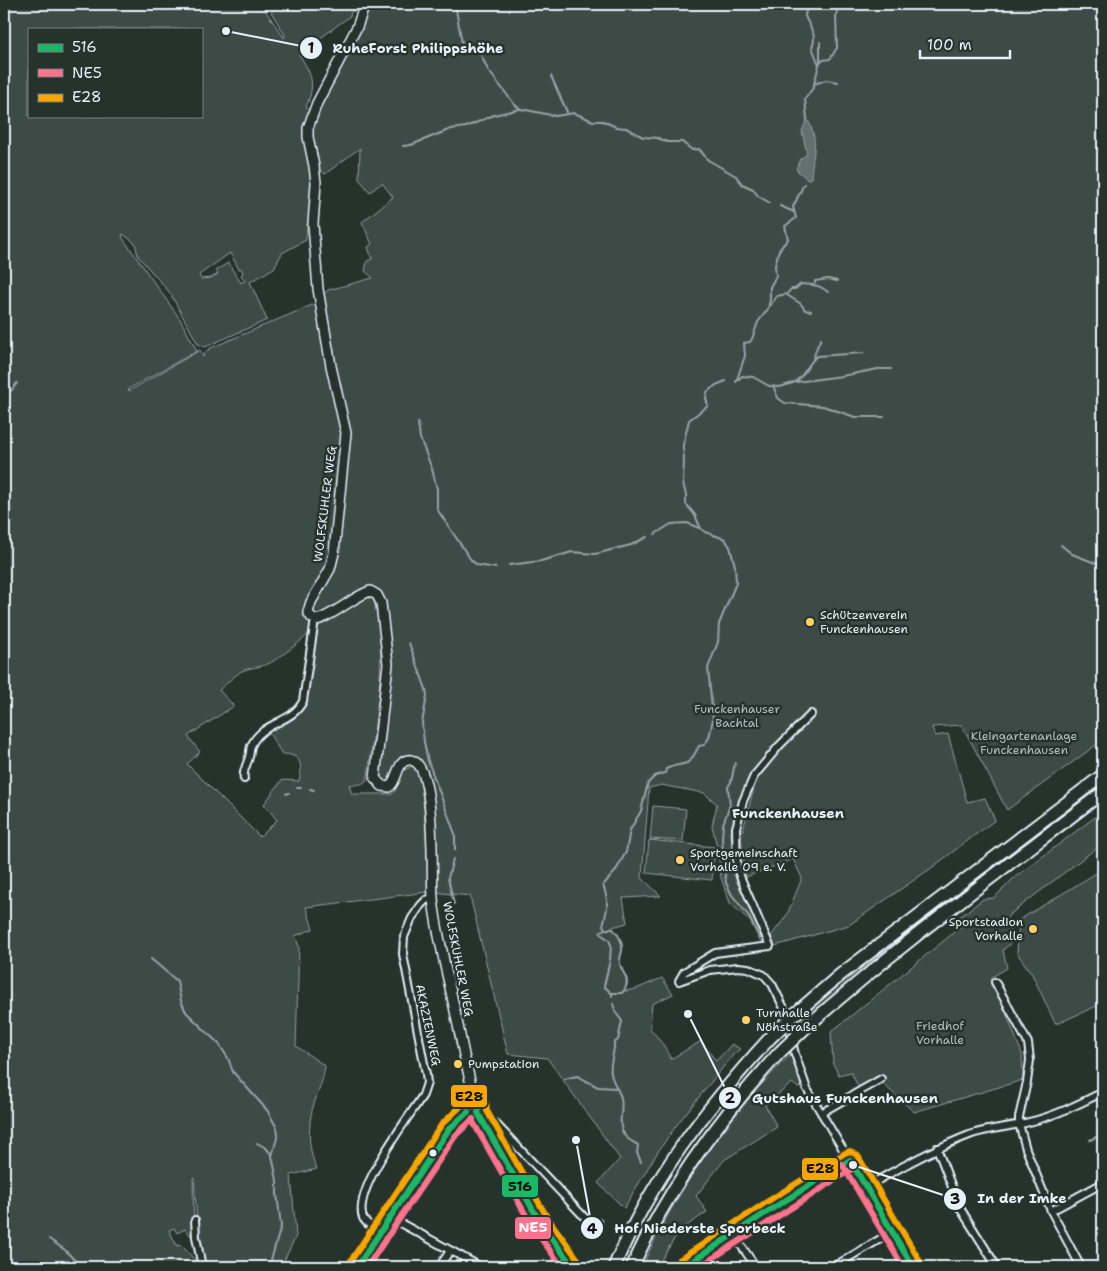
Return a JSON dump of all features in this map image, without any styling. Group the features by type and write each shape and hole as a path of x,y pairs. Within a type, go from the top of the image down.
{"highway":[{"path":"614,1267 646,1203 676,1153 698,1121 732,1079 770,1038 840,975 1103,774"},
{"path":"632,1267 663,1206 693,1157 740,1096 780,1052 851,987 1103,792"}],"street":[{"name":"WOLFSKUHLER WEG","path":"365,4 357,27 317,103 308,128 316,183 313,224 318,289 329,356 346,433 334,553 330,569 308,607 308,612 317,620 324,618 361,594 370,591 374,592 381,602 388,664 375,778 378,784 389,788 403,762 411,760 419,767 427,789 431,814 433,898 440,941 474,1103 479,1107 480,1116 540,1222 572,1267"},
{"path":"244,779 243,771 249,759 250,747 258,735 266,728 293,714 303,701 315,618"},
{"path":"810,714 779,746 754,776 743,801 736,828 737,869 770,946 715,954 684,972 679,981 710,970 738,966 764,975 772,984 783,1006 795,1054 807,1090 913,1267"},
{"name":"AKAZIENWEG","path":"381,1231 370,1226 364,1218 362,1210 370,1177 423,1095 427,1083 404,967 404,937 421,905 426,900 433,898"},
{"path":"995,982 1028,1043 1030,1060 1019,1124 1026,1149 1051,1211 1081,1267"},
{"path":"821,1113 881,1079"},
{"path":"866,1187 937,1148 974,1134 1054,1115 1103,1092"},
{"path":"474,1103 467,1107 468,1112 472,1116 480,1116 496,1124 588,1221 598,1223"},
{"path":"357,1267 449,1129 468,1112"},
{"path":"937,1148 960,1208 997,1267"},
{"path":"684,1267 733,1234 780,1206 831,1170 850,1160"},
{"path":"1051,1211 1103,1183"},
{"path":"391,1218 481,1267"},
{"path":"195,1220 196,1237 202,1267"},
{"path":"833,1267 892,1232"},
{"path":"733,1234 756,1267"},
{"path":"439,1267 450,1251"}],"green space":[{"path":"4,4 261,4 284,38 285,35 271,12 276,8 275,4 360,4 358,9 351,12 350,16 299,54 310,74 312,85 306,107 310,111 307,130 307,138 313,180 310,223 307,224 306,240 282,253 274,268 250,282 267,320 205,347 198,344 170,293 138,256 135,243 123,234 122,237 180,319 197,351 128,389 129,391 200,350 203,357 205,352 211,348 312,305 315,305 317,309 326,355 333,353 324,294 328,290 373,278 365,271 367,261 372,259 368,247 372,244 362,222 393,197 382,183 370,192 359,179 360,148 325,174 314,166 308,137 308,128 317,103 357,27 365,4 1103,4 1103,740 1007,810 962,725 932,727 935,736 948,734 967,802 985,798 995,820 930,869 849,925 775,946 771,936 787,915 802,878 793,859 746,877 741,838 757,776 752,776 743,793 731,833 736,880 763,935 760,941 750,921 730,903 721,878 718,851 712,826 717,804 704,793 661,785 649,788 642,878 661,896 623,898 627,923 609,928 615,931 622,944 620,962 626,980 625,991 636,989 662,978 673,994 652,1004 650,1028 667,1050 671,1059 701,1041 716,1061 732,1044 740,1049 733,1055 678,1123 657,1153 624,1208 598,1183 620,1159 547,1058 508,1054 470,896 433,892 433,842 429,800 425,782 419,768 411,760 403,762 393,783 389,787 381,785 376,780 387,645 385,619 379,600 369,591 334,613 321,619 315,619 314,625 322,624 362,599 370,597 374,601 378,623 381,666 374,732 366,781 360,784 349,785 352,794 392,794 395,791 402,771 413,766 422,791 427,845 428,892 306,907 313,929 295,936 299,946 296,1046 325,1066 310,1122 311,1150 317,1169 291,1175 296,1236 281,1267 203,1267 198,1239 194,1177 194,1233 191,1236 185,1229 177,1233 174,1228 169,1230 177,1246 181,1245 199,1264 199,1267 4,1267","holes":["230,253 239,269 241,268 243,273 241,275 245,281 241,283 228,263 216,270 218,274 211,278 201,279 199,275","314,627 306,697 295,713 267,730 282,754 293,756 299,761 301,770 299,781 282,780 264,804 277,820 260,837 187,764 200,752 188,736 234,706 219,690 232,678 243,670 270,663 294,646 312,631"]},
{"path":"1103,783 1103,786 875,961 796,1026 795,1023 830,993"},
{"path":"653,806 686,809 683,841 650,839"},
{"name":"Friedhof Vorhalle","path":"1103,811 1103,843 1009,915 1002,925 1010,927 1011,943 1003,950 1007,968 992,977 1022,1054 1023,1080 914,1112 882,1083 861,1093 851,1072 839,1075 833,1064 831,1032 962,926 957,919 983,899 994,898 1014,878"},
{"name":"Sportgemeinschaft Vorhalle 09 e. V.","path":"649,840 715,847 712,880 646,873"},
{"path":"1103,869 1103,1003 1059,1023 1055,1023 1032,974 1017,953 1019,920"},
{"path":"792,1053 802,1086 798,1088 792,1083 765,1105 777,1127 724,1160 696,1196 707,1212 679,1231 657,1267 642,1267 672,1208 707,1153 747,1101"}],"shaded area":[{"path":"807,119 813,134 814,148 811,178 807,180 796,169 800,159 807,154 802,131"}],"waterway":[{"path":"455,4 462,43 480,53 488,70 515,105 521,109 556,116 574,113 593,121 603,121 616,127 626,128 643,137 658,138 667,142 682,142 692,150 699,149 708,160 736,176 742,184 753,189 758,196 770,203"},
{"path":"805,4 807,5 805,16 814,39 812,47 819,65 813,88 805,99 807,119"},
{"path":"820,63 823,60 830,59 837,48 836,15 839,4"},
{"path":"820,42 820,62"},
{"path":"551,76 567,112"},
{"path":"814,84 826,80 838,82"},
{"path":"403,146 411,145 451,129 466,127 494,115 520,109"},
{"path":"736,382 745,356 744,343 750,342 758,322 768,309 770,287 776,276 775,266 779,250 788,239 785,226 796,218 793,207 804,184"},
{"path":"780,206 794,212"},
{"path":"815,283 815,281 828,279 837,281"},
{"path":"770,306 777,296 787,294 791,289 795,289 801,284 818,286 828,292"},
{"path":"787,295 801,304 805,310 811,311"},
{"path":"813,359 821,339"},
{"path":"796,381 817,356 863,353"},
{"path":"737,381 742,376 753,377 769,386 780,387 796,382 878,369 891,369"},
{"path":"605,929 603,925 607,901 603,885 615,872 626,852 630,830 641,811 648,783 655,776 665,773 666,769 688,763 699,746 704,745 709,738 713,719 708,668 718,642 719,624 736,583 735,566 730,547 725,539 701,529 695,515 686,504 683,483 683,445 689,420 708,406 707,392 716,385 726,381"},
{"path":"4,393 12,390 17,383"},
{"path":"774,388 778,398 785,403 823,406 855,417 884,417"},
{"path":"418,423 420,438 432,469 437,489 437,509 471,560 477,565 496,568"},
{"path":"655,534 671,524 687,523 699,528"},
{"path":"509,565 541,561 572,552 595,554 631,545 647,537"},
{"path":"1061,545 1072,554 1103,566"},
{"path":"409,643 426,689 427,696 422,723 428,761 455,834 455,850"},
{"path":"735,763 728,787 730,805 723,824 722,839 726,883 732,895 748,915 760,938"},
{"path":"310,789 314,790"},
{"path":"453,859 448,878 454,904"},
{"path":"605,929 613,929 620,939 622,945 620,962 627,980 622,993 612,993 612,996"},
{"path":"605,929 600,932 609,940 611,945 610,960 604,986 611,993"},
{"path":"151,959 177,981 181,1001 186,1012 219,1044 228,1058 233,1072 267,1110 277,1128 278,1134 272,1156 277,1180 281,1226 269,1267"},
{"path":"613,1004 616,1013 622,1021 618,1040 614,1043 611,1073 621,1098 622,1131 627,1138 638,1145 637,1153 641,1162"},
{"path":"564,1079 577,1076 598,1087 616,1088"},
{"path":"1090,1140 1103,1134"},
{"path":"257,1143 266,1148 272,1155"},
{"path":"49,1239 65,1250 81,1267"}],"transit line":[{"name":"E28","path":"350,1262 442,1124 460,1107 463,1099 473,1095 480,1097 486,1102 487,1111 547,1217 580,1262"},
{"name":"516","path":"474,1103 479,1107 478,1113 540,1222 573,1267"},
{"name":"516","path":"357,1267 449,1129 468,1112"},
{"name":"NE5","path":"367,1267 456,1135 473,1119"},
{"name":"NE5","path":"472,1120 532,1226 562,1267"},
{"name":"E28","path":"679,1260 765,1203 850,1151 858,1156 921,1263"},
{"name":"516","path":"850,1160 913,1267"},
{"name":"516","path":"684,1267 850,1160"},
{"name":"NE5","path":"842,1164 903,1267"},
{"name":"NE5","path":"699,1267 855,1167"}],"place":[{"name":"RuheForst Philippshöhe","path":"226,31"},
{"name":"Schützenverein Funckenhausen","path":"810,622"},
{"name":"Sportgemeinschaft Vorhalle 09 e. V.","path":"680,860"},
{"name":"Sportstadion Vorhalle","path":"1033,929"},
{"name":"Gutshaus Funckenhausen","path":"688,1014"},
{"name":"Turnhalle Nöhstraße","path":"746,1020"},
{"name":"Pumpstation","path":"458,1064"},
{"name":"Hof Niederste Sporbeck","path":"576,1140"},
{"name":"In der Imke","path":"853,1165"}],"district":[{"name":"Funckenhausen","path":"788,813"}],"park label":[{"name":"Funckenhauser Bachtal","path":"737,716"},
{"name":"Kleingartenanlage Funckenhausen","path":"1024,743"}]}
